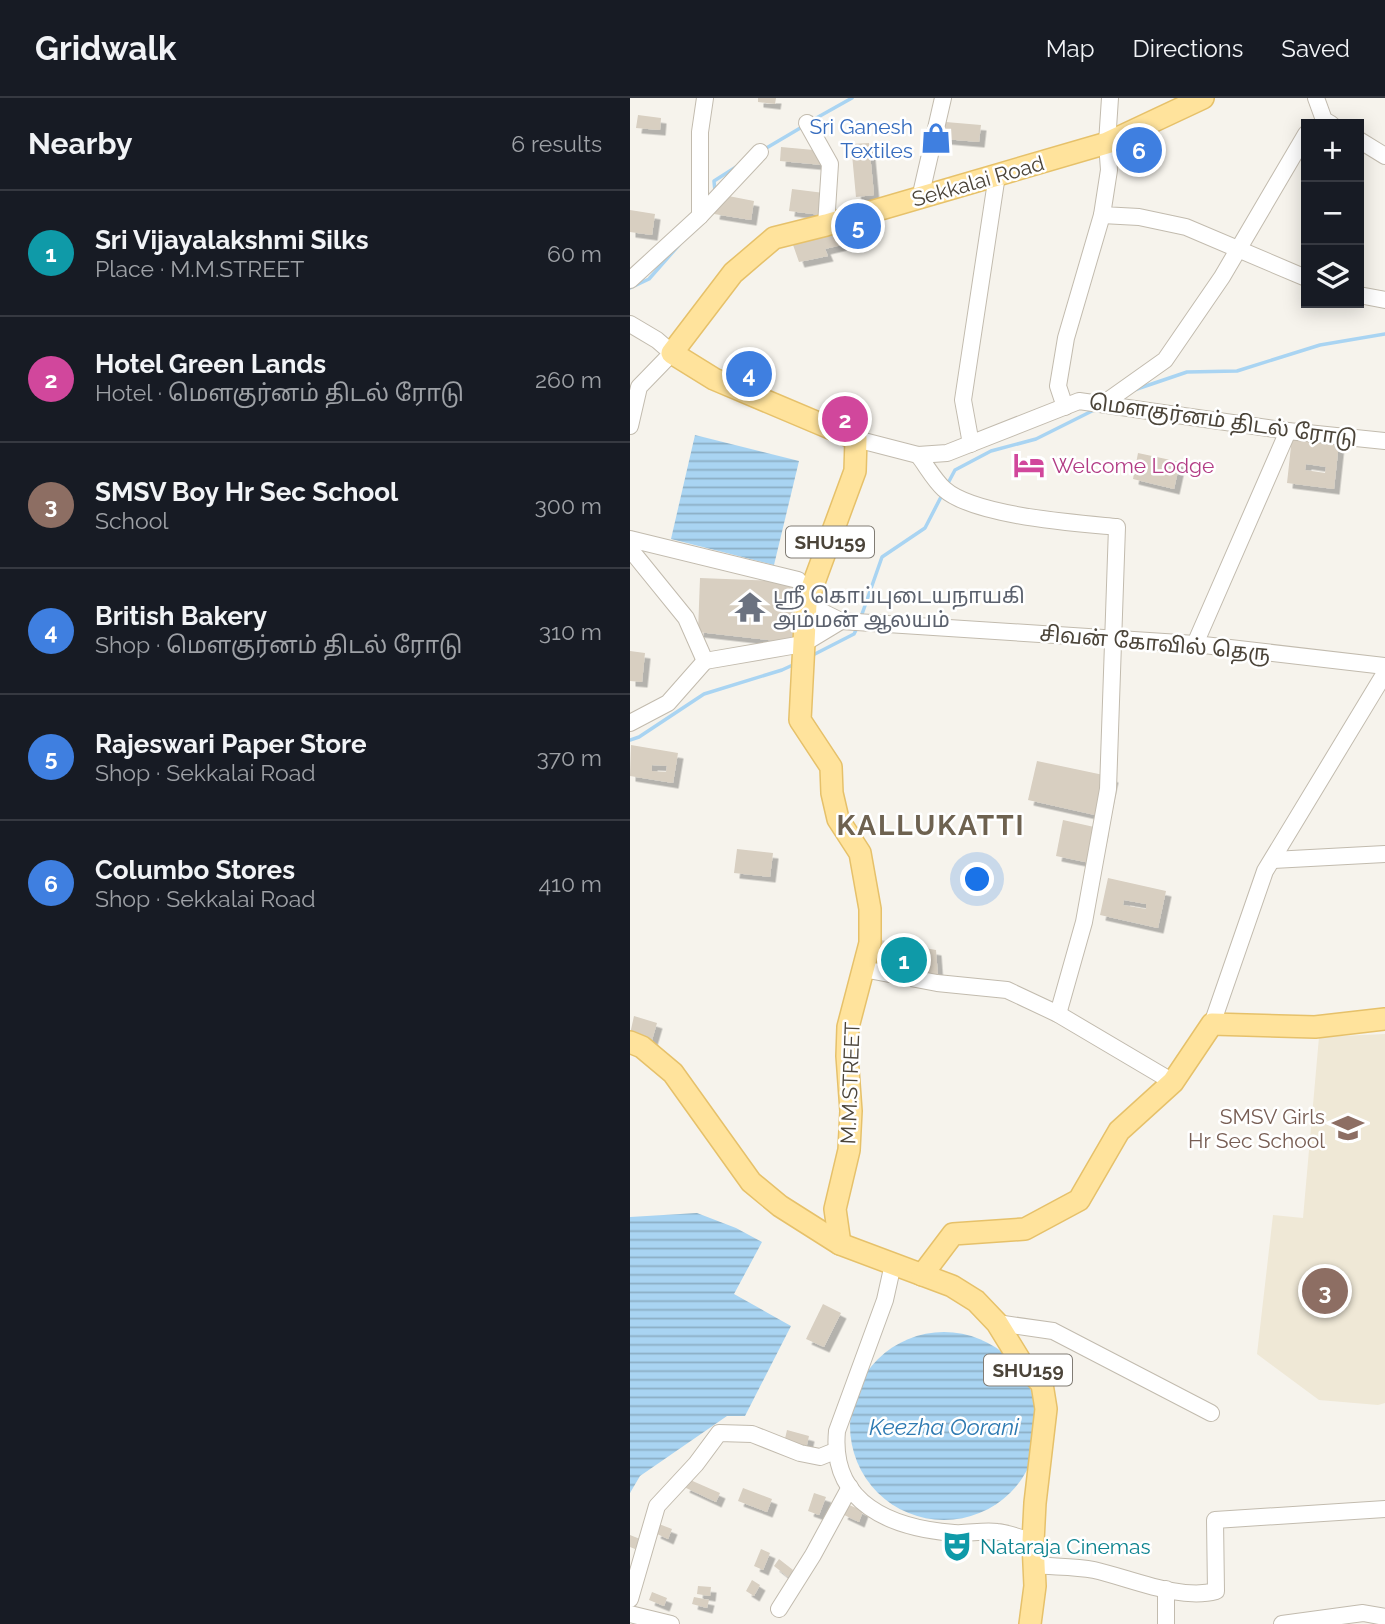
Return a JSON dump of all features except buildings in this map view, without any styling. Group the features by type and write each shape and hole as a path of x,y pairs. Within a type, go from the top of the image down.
{"main road":[{"name":"Sekkalai Road","path":"672,353 733,273 774,238 1107,143 1203,98"},
{"name":"மௌகுர்னம் திடல் ரோடு","path":"672,353 714,379 856,439"},
{"name":"SHU159","path":"803,644 806,604 855,471 856,439"},
{"name":"M.M.STREET","path":"803,644 800,720 831,767 832,793 838,819 860,853 870,909 870,943 848,1027 851,1111 849,1150 835,1209 840,1244"},
{"path":"922,1275 953,1234 1025,1229 1079,1200 1119,1130 1173,1082 1212,1024 1315,1027 1385,1018"},
{"path":"630,1042 642,1047 673,1073 751,1182 780,1206 840,1244"},
{"name":"SHU159","path":"840,1244 952,1286 976,1301 998,1323 1021,1362 1042,1384 1046,1409 1033,1542 1035,1586 1030,1624"}],"street":[{"path":"700,216 700,132 705,98"},
{"path":"920,198 943,98"},
{"path":"1065,407 1058,386 1066,338 1102,215 1109,170 1107,143 1110,98"},
{"path":"1316,98 1321,119"},
{"path":"807,123 830,164 826,225"},
{"path":"1103,404 1165,360 1222,277 1301,142"},
{"path":"1364,143 1385,156"},
{"path":"630,280 700,216 760,152"},
{"path":"971,444 963,400 998,175"},
{"path":"1102,215 1139,217 1186,227 1301,276"},
{"path":"1364,296 1385,300"},
{"path":"630,324 657,340 672,353 639,387 630,426"},
{"name":"மௌகுர்னம் திடல் ரோடு","path":"856,439 918,455 947,453 1079,401 1288,431 1385,441"},
{"path":"1195,644 1288,431"},
{"path":"918,455 944,489 970,504 1043,519 1117,527 1108,789 1084,922 1058,1014"},
{"path":"630,539 798,580"},
{"path":"630,549 686,618 705,661"},
{"path":"806,604 841,621"},
{"path":"630,723 668,703 705,661 803,644 841,621"},
{"name":"சிவன் கோவில் தெரு","path":"841,621 1195,644 1385,666"},
{"path":"1212,1024 1265,871 1385,673"},
{"path":"1273,860 1385,854"},
{"path":"863,969 937,983 1007,990 1058,1014 1173,1082"},
{"path":"893,1264 885,1300 837,1431 835,1451 838,1466 850,1487 865,1504 886,1519 916,1529 957,1533 995,1531 1033,1542"},
{"path":"998,1323 1061,1334 1211,1413"},
{"path":"630,1599 657,1506 696,1464 719,1433 752,1434 800,1454 820,1457 835,1451"},
{"path":"779,1609 813,1555 850,1487"},
{"path":"1034,1565 1090,1569 1166,1589 1201,1595 1216,1591 1215,1520 1385,1509"},
{"path":"1166,1589 1166,1624"},
{"path":"1282,1624 1363,1613 1385,1617"},
{"path":"630,1614 671,1624"}],"shaded area":[{"path":"1385,1034 1385,1403 1378,1405 1319,1400 1257,1354 1273,1215 1303,1218 1319,1037"}],"water":[{"path":"695,435 799,461 774,565 671,539"},
{"path":"697,1213 736,1228 762,1242 734,1294 791,1326 745,1416 727,1416 640,1476 630,1493 630,1217"},
{"name":"Keezha Oorani","path":"944,1332 980,1340 996,1348 1010,1360 1022,1374 1030,1390 1038,1426 1030,1462 1022,1478 1010,1492 996,1504 980,1512 944,1520 908,1512 892,1504 878,1492 866,1478 858,1462 850,1426 858,1390 866,1374 878,1360 892,1348 908,1340"}],"waterway":[{"path":"811,121 852,98"},
{"path":"763,150 802,127"},
{"path":"715,192 714,181 736,167"},
{"path":"630,288 649,279 679,245"},
{"path":"1134,390 1187,372 1237,371 1320,345 1385,334"},
{"path":"947,485 955,470 991,451 1036,439 1096,409"},
{"path":"861,617 882,557 925,528 942,495"},
{"path":"811,656 854,634 857,628"},
{"path":"630,740 639,737 704,694 795,664"}],"place":[{"name":"Sri Ganesh Textiles","path":"936,138"},
{"name":"Columbo Stores","path":"1139,150"},
{"name":"Rajeswari Paper Store","path":"858,226"},
{"name":"British Bakery","path":"749,374"},
{"name":"Hotel Green Lands","path":"845,419"},
{"name":"Welcome Lodge","path":"1029,465"},
{"name":"ஸ்ரீ கொப்புடையநாயகி அம்மன் ஆலயம்","path":"750,607"},
{"name":"Sri Vijayalakshmi Silks","path":"904,960"},
{"name":"SMSV Girls Hr Sec School","path":"1348,1128"},
{"name":"SMSV Boy Hr Sec School","path":"1325,1291"},
{"name":"Nataraja Cinemas","path":"957,1546"}],"district":[{"name":"KALLUKATTI","path":"931,825"}]}
